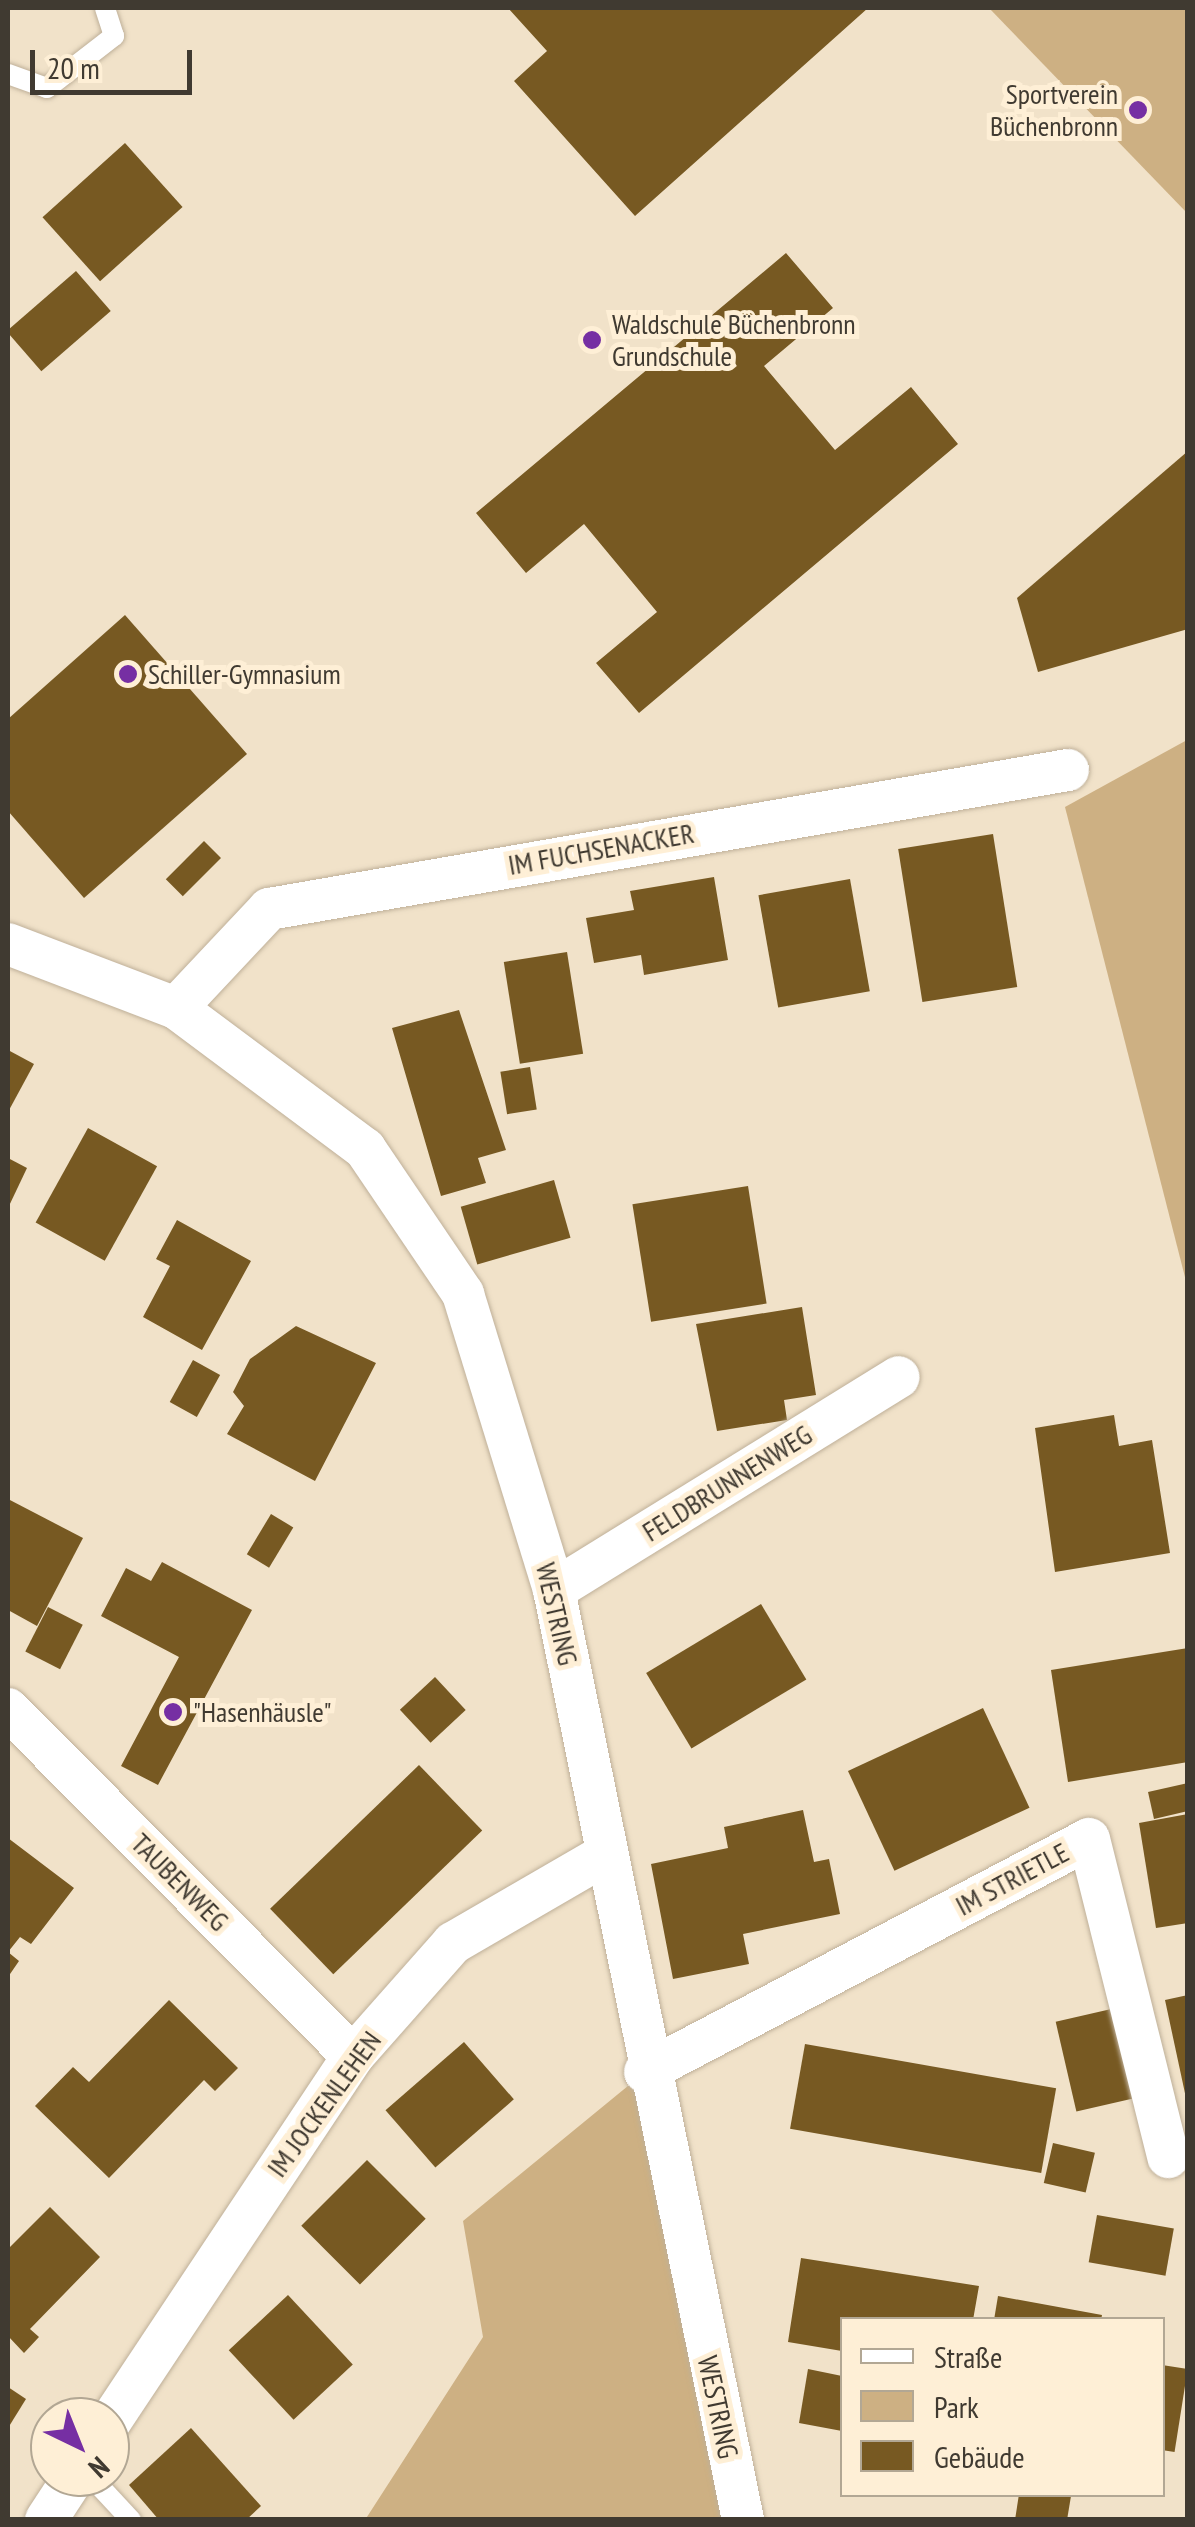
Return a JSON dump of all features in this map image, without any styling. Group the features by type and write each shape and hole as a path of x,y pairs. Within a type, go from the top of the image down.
{"street":[{"name":"IM FUCHSENACKER","path":"176,1008 269,908 1068,770"},
{"name":"WESTRING","path":"8,944 176,1008 365,1149 463,1294 554,1590 646,2072 743,2520"},
{"name":"FELDBRUNNENWEG","path":"554,1590 899,1377"},
{"name":"TAUBENWEG","path":"8,1709 353,2056"},
{"name":"IM STRIETLE","path":"646,2072 1088,1838 1168,2157"},
{"name":"IM JOCKENLEHEN","path":"127,2397 353,2056 453,1943 605,1854"},
{"path":"46,2520 61,2497"}],"lane":[{"path":"8,74 47,88 114,36 105,8"},
{"path":"110,2497 131,2520"}],"green space":[{"name":"Sportverein Büchenbronn","path":"989,8 1187,8 1187,213"},
{"path":"1187,740 1187,1285 1065,807"},
{"path":"645,2072 743,2519 365,2520 483,2337 463,2221"}],"building":[{"path":"508,8 868,8 635,216 514,81 547,51"},
{"path":"125,143 183,207 100,281 43,217"},
{"path":"786,253 833,308 764,366 835,450 911,387 958,444 639,713 596,663 657,612 584,524 526,573 476,513"},
{"path":"76,271 111,311 41,371 8,330"},
{"path":"1188,451 1188,629 1038,672 1017,598"},
{"path":"125,615 247,754 84,898 8,811 8,719"},
{"path":"993,834 1017,987 922,1002 898,849"},
{"path":"204,841 221,858 183,896 166,879"},
{"path":"714,877 728,960 644,975 641,955 594,963 586,918 634,910 630,891"},
{"path":"850,879 870,991 778,1007 758,895"},
{"path":"567,952 583,1054 520,1064 504,962"},
{"path":"459,1010 506,1150 478,1158 486,1183 441,1196 392,1028"},
{"path":"8,1050 34,1064 8,1112"},
{"path":"530,1067 537,1109 507,1114 500,1072"},
{"path":"88,1128 157,1166 105,1261 36,1222"},
{"path":"8,1158 27,1168 8,1208"},
{"path":"554,1180 571,1238 477,1264 461,1207"},
{"path":"748,1186 767,1304 651,1322 632,1204"},
{"path":"177,1220 251,1261 202,1350 143,1317 170,1266 156,1259"},
{"path":"802,1307 816,1395 784,1400 787,1420 717,1431 696,1324"},
{"path":"296,1326 376,1363 315,1481 227,1434 244,1406 233,1392 250,1359"},
{"path":"193,1360 220,1375 197,1417 170,1402"},
{"path":"1114,1415 1119,1446 1152,1440 1170,1553 1055,1572 1035,1428"},
{"path":"8,1499 83,1538 37,1626 8,1610"},
{"path":"271,1514 293,1527 269,1568 247,1554"},
{"name":"\"Hasenhäusle\"","path":"162,1562 252,1610 158,1785 121,1766 179,1657 101,1616 126,1568 151,1581"},
{"path":"761,1604 806,1679 691,1748 646,1673"},
{"path":"48,1607 83,1625 60,1669 25,1652"},
{"path":"1188,1648 1188,1762 1068,1782 1051,1670"},
{"path":"435,1677 466,1710 431,1743 400,1710"},
{"path":"983,1708 1029,1808 894,1871 848,1771"},
{"path":"419,1765 482,1830 333,1974 270,1909"},
{"path":"1188,1783 1188,1811 1154,1819 1148,1792"},
{"path":"803,1810 814,1862 829,1859 840,1914 743,1934 749,1964 673,1979 651,1864 728,1848 724,1827"},
{"path":"1188,1814 1188,1923 1156,1928 1139,1823"},
{"path":"8,1838 74,1888 31,1944 20,1937 8,1952"},
{"path":"8,1952 19,1961 8,1977"},
{"path":"1188,1995 1188,2098 1186,2098 1165,2000"},
{"path":"169,2000 238,2068 215,2091 204,2080 109,2178 35,2106 73,2067 89,2082"},
{"path":"1120,2007 1141,2097 1076,2111 1056,2022"},
{"path":"464,2042 514,2099 435,2168 386,2110"},
{"path":"805,2044 1056,2088 1041,2173 790,2129"},
{"path":"1053,2143 1095,2153 1086,2193 1044,2183"},
{"path":"367,2160 426,2219 360,2284 301,2226"},
{"path":"50,2207 100,2257 30,2329 39,2337 24,2353 8,2336 8,2249"},
{"path":"1097,2215 1174,2229 1165,2276 1089,2262"},
{"path":"801,2258 979,2286 974,2317 840,2317 840,2351 788,2342"},
{"path":"288,2295 353,2364 294,2420 229,2350"},
{"path":"998,2296 1102,2315 1102,2317 994,2317"},
{"path":"1165,2365 1188,2369 1175,2452 1165,2451"},
{"path":"808,2369 840,2376 840,2431 799,2423"},
{"path":"8,2387 26,2399 8,2428"},
{"path":"191,2428 261,2506 246,2520 159,2520 130,2484"},
{"path":"1019,2497 1071,2497 1067,2520 1015,2520"}],"place":[{"name":"Sportverein Büchenbronn","path":"1138,110"},
{"name":"Waldschule Büchenbronn Grundschule","path":"592,340"},
{"name":"Schiller-Gymnasium","path":"128,674"},
{"name":"\"Hasenhäusle\"","path":"173,1712"}]}
